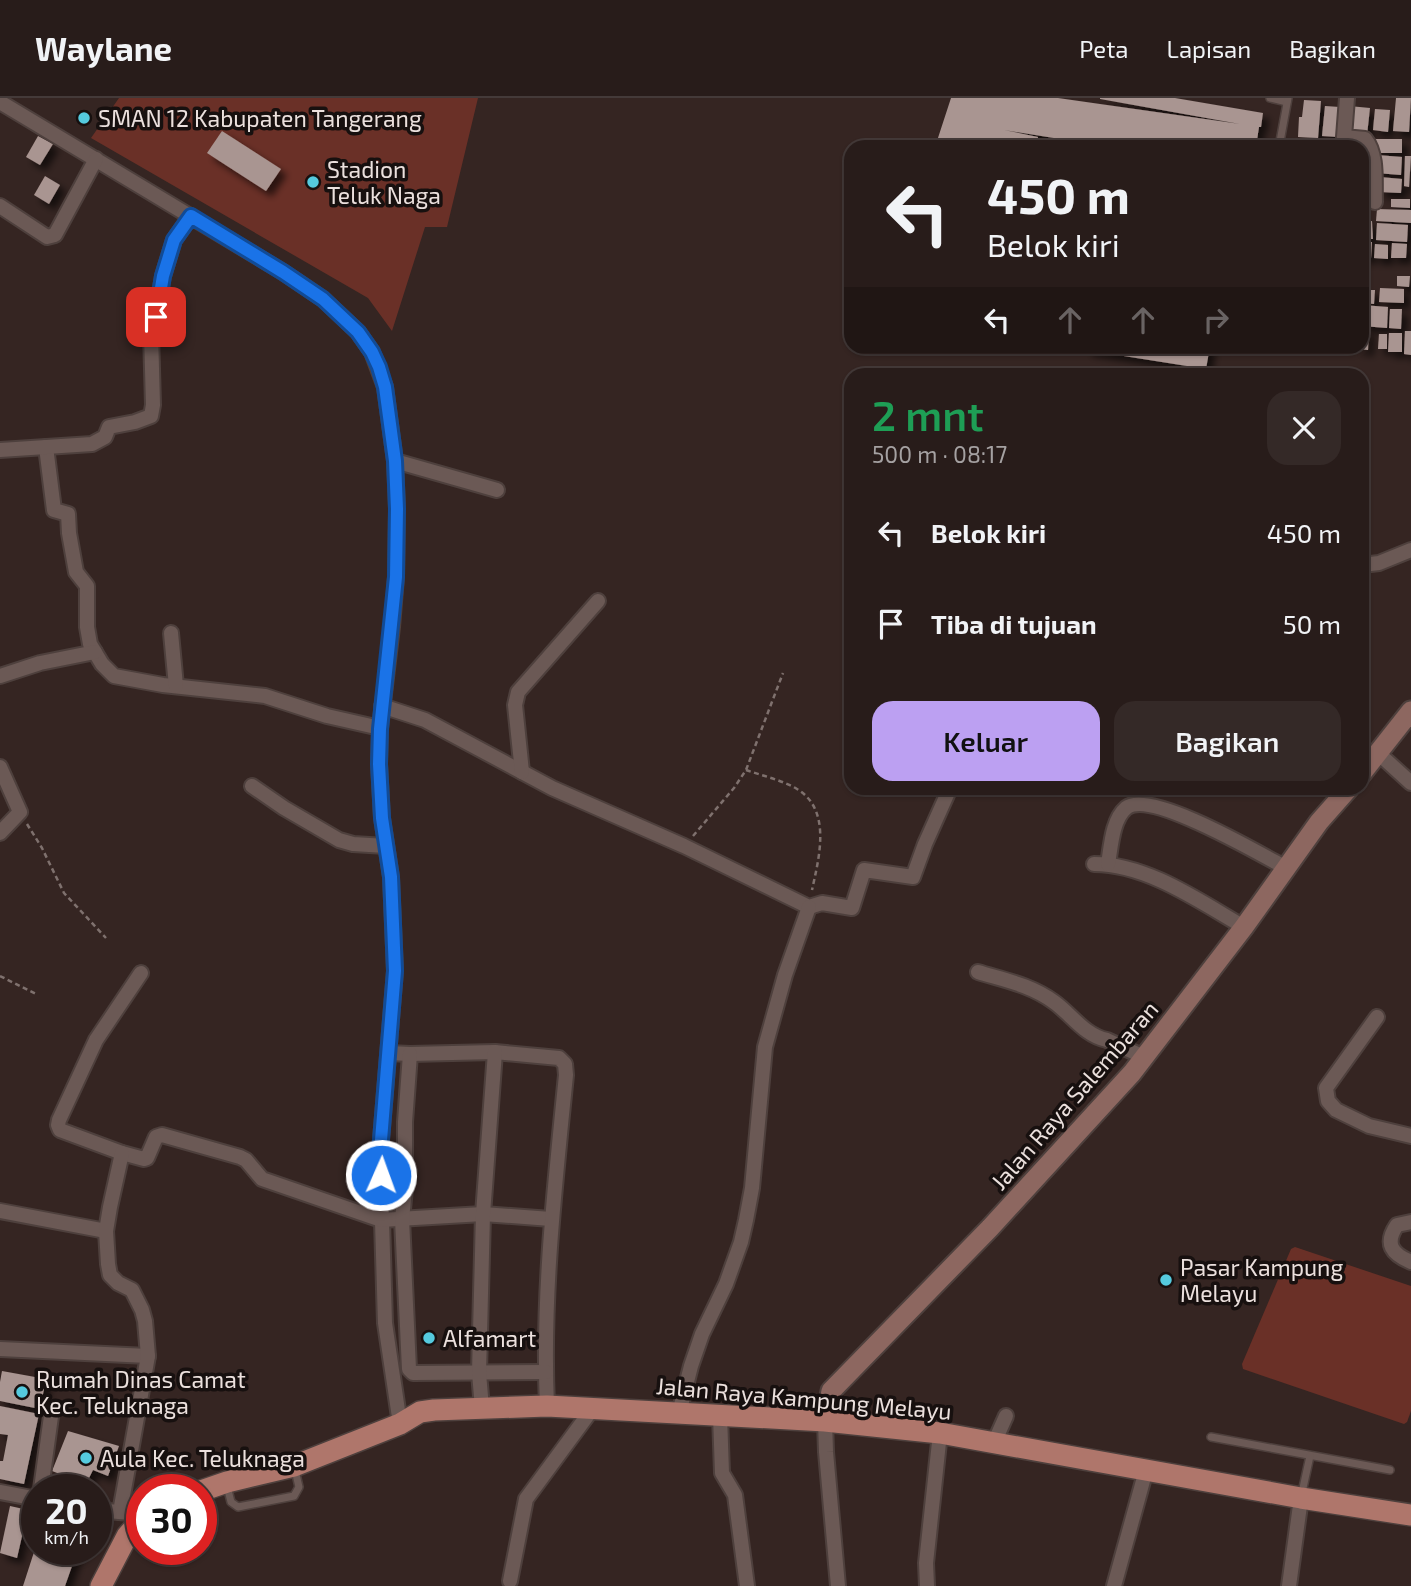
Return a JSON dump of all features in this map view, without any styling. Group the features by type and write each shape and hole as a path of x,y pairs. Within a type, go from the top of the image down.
{"main road":[{"path":"1369,764 1411,711"},
{"name":"Jalan Raya Salembaran","path":"825,1421 831,1391 990,1228 1132,1073 1244,927 1319,822 1343,795"},
{"name":"Jalan Raya Kampung Melayu","path":"217,1485 294,1465 400,1424 420,1412 547,1406 825,1421 940,1433 1411,1515"},
{"path":"101,1586 126,1538"}],"street":[{"path":"1347,98 1344,137 1366,140"},
{"path":"0,102 283,272 323,299 358,332 379,367 385,387 395,461 397,509 396,577 380,729 381,794 391,877 395,971 380,1152 385,1322 400,1424"},
{"path":"1369,144 1374,162 1375,202"},
{"path":"0,206 47,237 55,235 96,159"},
{"path":"0,450 92,444 105,436 109,428 151,416 151,333 174,240 191,216"},
{"path":"46,447 54,510 68,514 76,572 87,586 87,627 90,644 102,664 114,676 176,687 265,696 327,716 380,729"},
{"path":"395,461 497,490"},
{"path":"1369,565 1379,564 1411,550"},
{"path":"522,772 514,705 518,692 598,601"},
{"path":"171,633 176,687"},
{"path":"0,676 40,663 95,652"},
{"path":"382,706 425,720 552,788 684,846 809,907 822,904 852,908 864,870 913,877 947,795"},
{"path":"1378,753 1411,783"},
{"path":"0,767 20,812 0,833"},
{"path":"252,786 295,815 340,840 353,844 386,846"},
{"path":"1244,927 1150,875 1101,864 1118,819 1125,808 1143,804 1186,816 1286,868"},
{"path":"679,1413 702,1334 726,1284 746,1220 752,1188 765,1047 785,975 809,907"},
{"path":"978,972 1028,986 1055,1002 1101,1039 1144,1057"},
{"path":"141,973 96,1040 58,1122 60,1130 146,1159 156,1137 162,1135 240,1157 246,1160 262,1179 381,1220 483,1214 551,1219"},
{"path":"1377,1017 1326,1088 1326,1095 1334,1108 1369,1126 1411,1136"},
{"path":"389,1053 495,1052 559,1058 565,1063 551,1219 547,1406"},
{"path":"482,1408 479,1373 483,1214 495,1052"},
{"path":"410,1054 402,1219 409,1369 413,1373 546,1372"},
{"path":"120,1512 148,1356 142,1310 132,1290 118,1283 110,1275 108,1264 106,1231 122,1153"},
{"path":"0,1211 106,1231"},
{"path":"1411,1222 1397,1224 1391,1233 1390,1243 1397,1256 1411,1262"},
{"path":"0,1349 148,1356"},
{"path":"509,1584 526,1499 593,1408"},
{"path":"43,1474 52,1409"},
{"path":"720,1415 722,1473 735,1494 747,1586"},
{"path":"994,1443 1006,1416"},
{"path":"825,1421 838,1586"},
{"path":"927,1586 926,1563 940,1433"},
{"path":"1114,1586 1146,1470"},
{"path":"0,1492 21,1496"},
{"path":"1289,1586 1301,1497"},
{"path":"112,1511 126,1513"}],"lane":[{"path":"1270,98 1288,100 1280,140"},
{"path":"1212,1437 1390,1471"},
{"path":"1301,1497 1310,1456"},
{"path":"227,1482 229,1498 237,1507 294,1496 299,1487 294,1465"}],"path":[{"path":"684,846 746,770 783,673"},
{"path":"746,770 795,788 805,794 817,811 821,849 809,907"},
{"path":"20,812 42,848 64,893 106,938"},
{"path":"0,976 36,994"}],"shaded area":[{"name":"Stadion Teluk Naga","path":"119,98 478,98 447,227 425,227 392,331 368,298 91,138"},
{"path":"1295,1247 1411,1286 1411,1411 1404,1424 1243,1369 1242,1364 1291,1249"}],"building":[{"path":"951,98 1058,98 1240,124 1100,98 1175,98 1263,113 1257,140 1066,140 1004,130 1038,137 1038,140 937,140"},
{"path":"1396,98 1411,98 1409,132 1393,131"},
{"path":"1304,100 1321,101 1318,138 1298,137 1299,117 1302,117"},
{"path":"1325,106 1340,107 1338,137 1322,136"},
{"path":"1349,106 1370,108 1367,135 1347,134"},
{"path":"1375,109 1390,110 1388,132 1373,130"},
{"path":"222,131 281,169 266,191 207,153"},
{"path":"38,136 53,144 40,165 26,157"},
{"path":"1375,139 1402,139 1402,153 1375,153"},
{"path":"1377,155 1402,157 1401,175 1376,173"},
{"path":"1405,156 1411,156 1409,187 1404,186"},
{"path":"45,176 60,185 49,204 34,195"},
{"path":"1380,177 1402,179 1401,193 1379,192"},
{"path":"1391,199 1410,199 1410,208 1391,207"},
{"path":"1377,209 1411,210 1411,223 1376,221"},
{"path":"1369,221 1372,221 1373,239 1369,239"},
{"path":"1377,223 1408,225 1407,242 1376,240"},
{"path":"1369,242 1372,242 1369,258"},
{"path":"1392,243 1407,244 1406,258 1391,258"},
{"path":"1375,244 1388,245 1388,259 1374,258"},
{"path":"1397,276 1410,276 1409,287 1397,286"},
{"path":"1380,288 1404,289 1404,303 1379,302"},
{"path":"1369,290 1375,290 1374,304 1369,304"},
{"path":"1369,306 1388,307 1387,328 1369,327"},
{"path":"1390,309 1402,309 1401,329 1389,328"},
{"path":"1405,331 1411,331 1411,355 1404,354"},
{"path":"1389,333 1402,333 1402,352 1388,352"},
{"path":"1379,334 1387,334 1387,349 1378,349"},
{"path":"1111,354 1209,354 1206,368"},
{"name":"Rumah Dinas Camat Kec. Teluknaga","path":"2,1371 46,1379 40,1409 0,1401"},
{"path":"0,1406 39,1414 26,1474 21,1474 21,1483 0,1479 0,1461 3,1461 8,1435 0,1434"},
{"name":"Aula Kec. Teluknaga","path":"68,1431 119,1446 109,1474 93,1470 91,1474 60,1474 52,1471"},
{"path":"10,1506 21,1508 21,1541 17,1558 0,1553"},
{"path":"30,1565 72,1565 65,1586 23,1586"}],"place":[{"name":"SMAN 12 Kabupaten Tangerang","path":"84,118"},
{"name":"Stadion Teluk Naga","path":"313,182"},
{"name":"Pasar Kampung Melayu","path":"1166,1280"},
{"name":"Alfamart","path":"429,1338"},
{"name":"Rumah Dinas Camat Kec. Teluknaga","path":"22,1392"},
{"name":"Aula Kec. Teluknaga","path":"86,1458"}],"route":[{"path":"156,317 163,276 174,240 191,216 323,299 358,332 372,352 385,387 395,461 396,577 382,706 379,764 382,818 391,877 395,971 380,1152 381,1175"}]}
